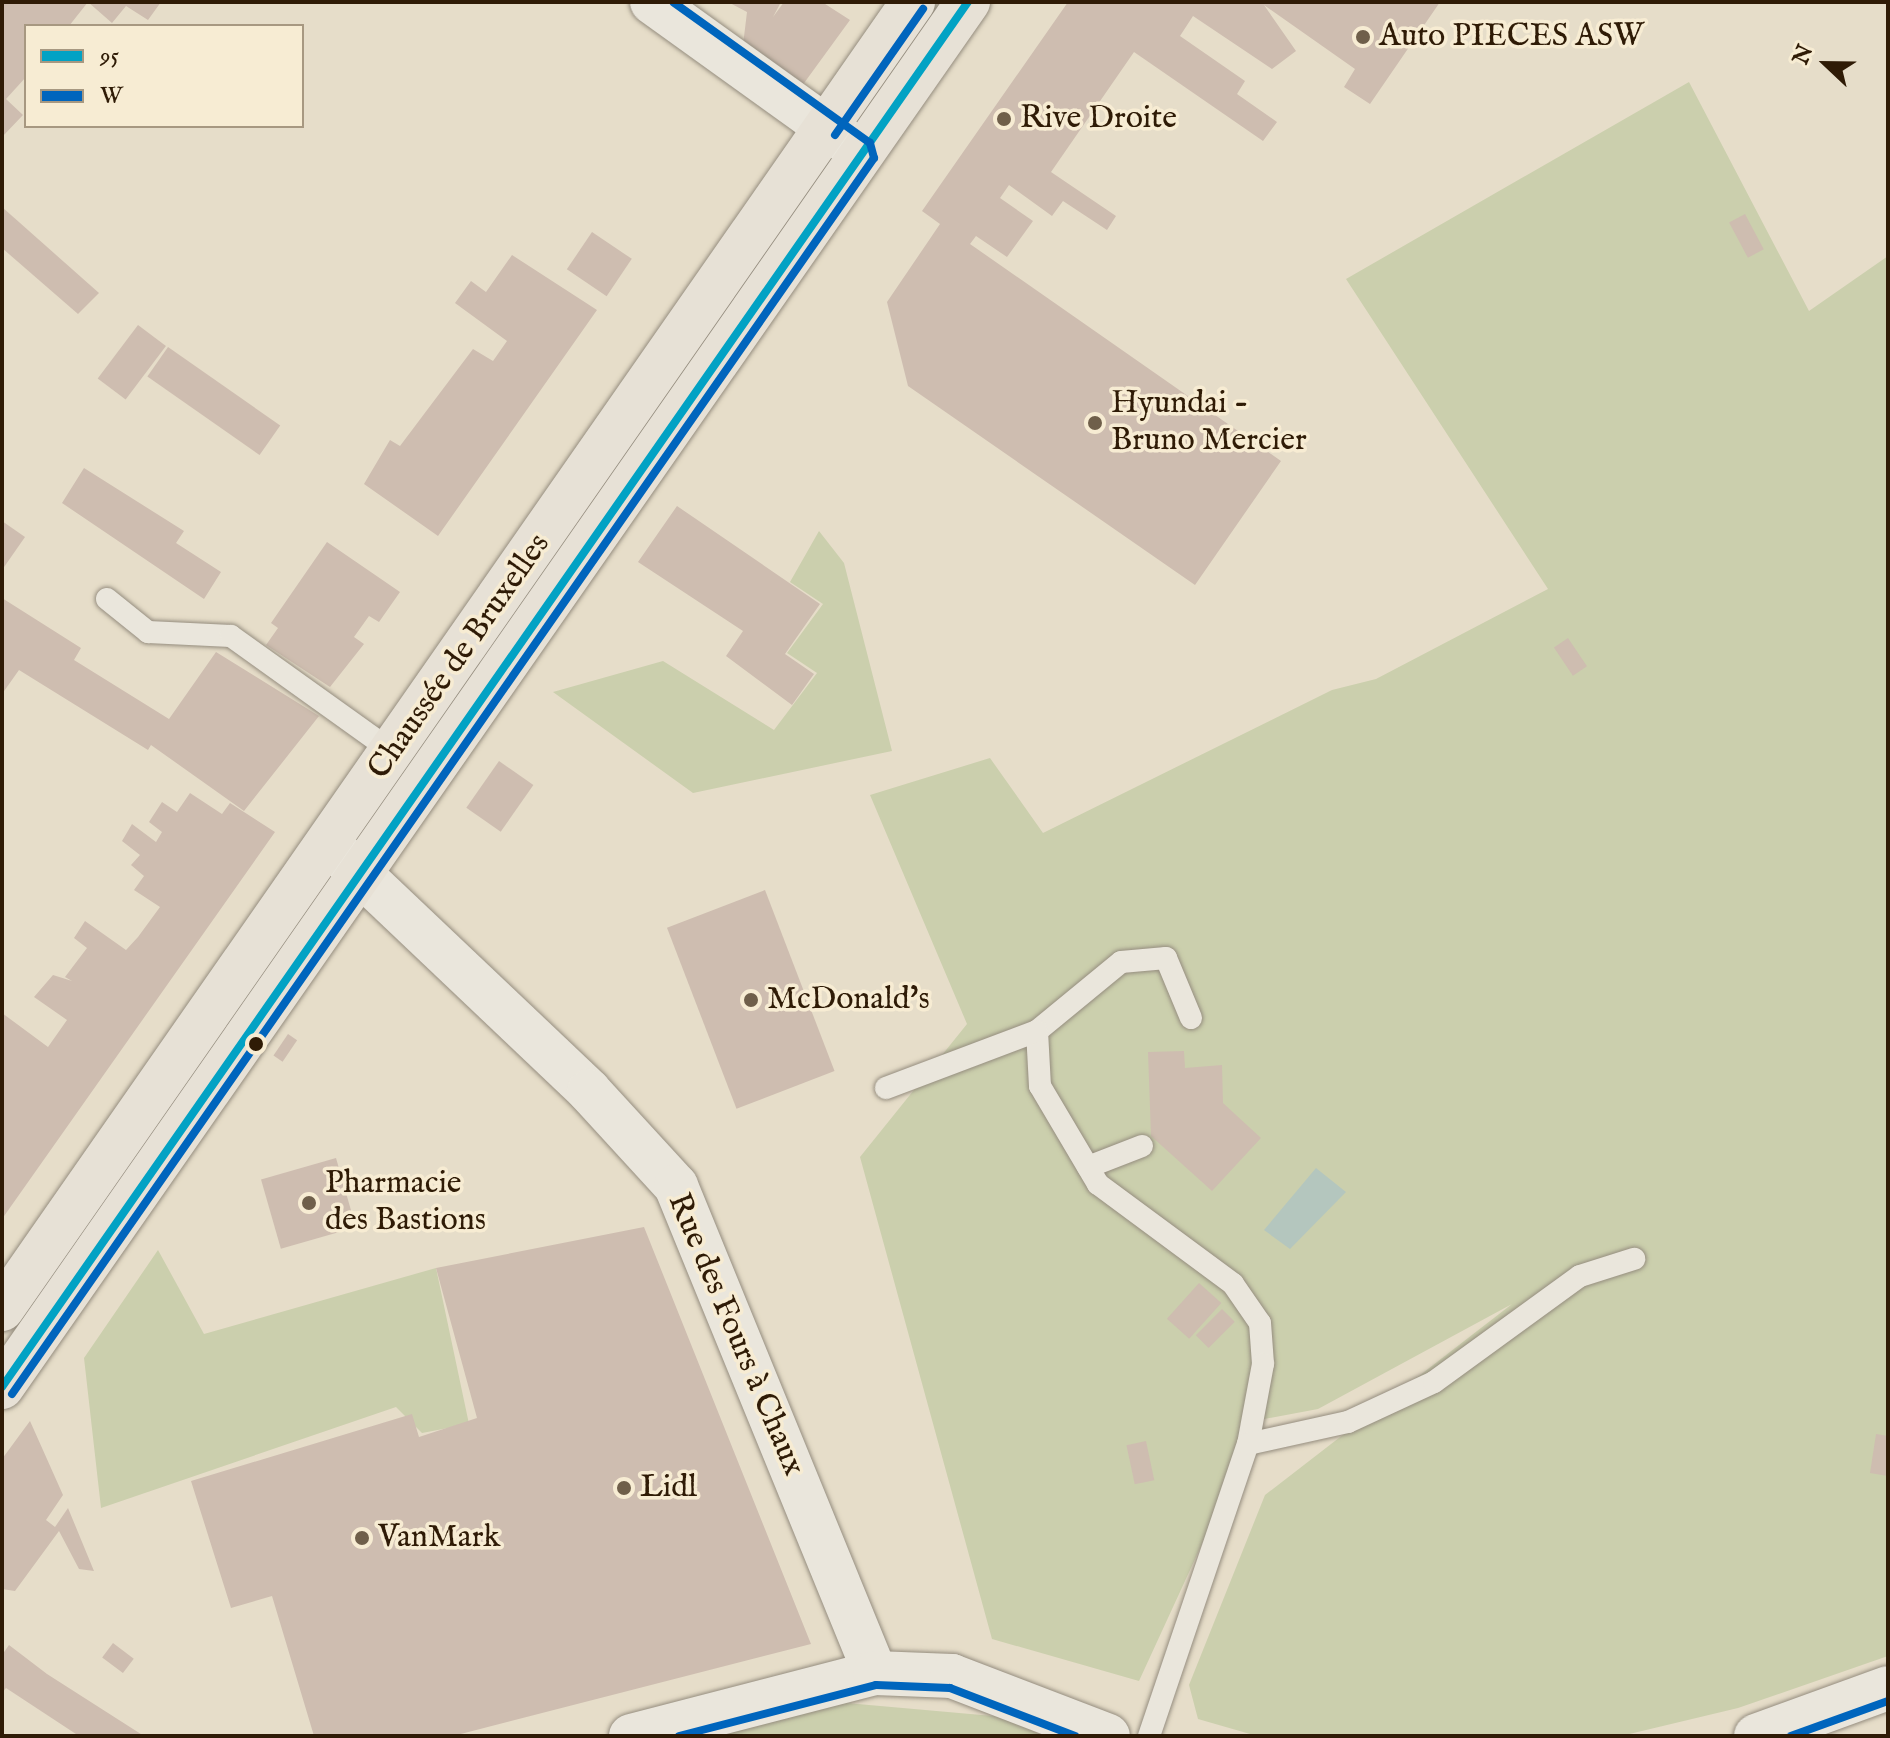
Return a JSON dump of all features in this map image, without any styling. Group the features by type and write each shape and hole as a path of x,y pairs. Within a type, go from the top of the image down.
{"main road":[{"name":"Chaussée de Bruxelles","path":"2,1387 345,857 393,752 913,2"},
{"name":"Chaussée de Bruxelles","path":"2,1309 345,857 863,153 968,2"}],"street":[{"path":"652,2 863,153"},
{"name":"Rue des Fours à Chaux","path":"345,857 676,1186 875,1673"},
{"path":"631,1736 875,1673 952,1676 1108,1736"},
{"path":"1756,1736 1888,1688"}],"lane":[{"path":"107,599 148,632 231,636 393,752"},
{"path":"886,1088 1037,1031 1121,962 1166,958 1191,1018"},
{"path":"1037,1031 1040,1086 1098,1184 1233,1284 1260,1323 1263,1364 1248,1444 1149,1736"},
{"path":"1088,1167 1142,1146"},
{"path":"1248,1444 1348,1422 1434,1382 1580,1276 1634,1259"}],"green space":[{"path":"1689,82 1809,311 1888,256 1888,1656 1738,1708 1621,1736 1257,1736 1198,1719 1189,1685 1265,1495 1512,1304 1318,1409 1259,1420 1139,1681 992,1639 860,1157 967,1024 870,795 990,758 1043,833 1332,690 1376,679 1548,589 1346,279"},
{"path":"819,531 844,563 892,751 693,793 553,692 663,661 774,730 817,673 787,653 823,604 790,582"},
{"path":"158,1250 204,1334 436,1268 469,1424 422,1433 396,1407 101,1508 84,1358"},
{"path":"824,1701 1004,1717 1043,1736 720,1736"}],"shaded area":[{"path":"1316,1168 1346,1192 1290,1249 1264,1230"}],"building":[{"path":"2,2 88,2 71,24 24,24 24,79 6,99 23,115 2,137"},
{"path":"88,2 161,2 148,20 126,6 112,23"},
{"path":"728,2 781,2 773,17 784,2 822,2 850,20 799,90 743,45 747,12"},
{"path":"1068,2 1440,2 1370,104 1344,87 1355,69 1264,5 1296,51 1272,69 1193,16 1180,36 1245,81 1237,94 1277,122 1263,141 1134,52 1051,172 1116,216 1107,230 1063,201 1052,216 1009,185 1000,198 1033,221 1007,257 976,236 970,244 1281,461 1195,585 908,386 887,302 940,224 922,211"},
{"path":"2,207 99,293 78,314 2,248"},
{"path":"1745,214 1764,249 1748,258 1729,222"},
{"path":"592,232 632,259 607,296 567,269"},
{"path":"512,255 597,310 438,536 364,484 390,440 400,446 473,349 493,361 507,341 455,303 471,281 486,292"},
{"path":"138,325 166,346 126,400 98,379"},
{"path":"168,347 280,426 260,455 147,376"},
{"path":"84,468 184,531 176,543 221,572 204,599 62,503"},
{"path":"677,506 820,604 785,654 814,674 792,705 726,656 743,631 638,562"},
{"path":"2,521 25,537 2,570"},
{"path":"327,542 400,592 379,622 369,616 354,637 364,644 330,687 266,645 278,628 271,623"},
{"path":"2,598 81,648 74,660 169,719 216,652 319,716 244,811 151,745 148,750 19,670 2,694"},
{"path":"1568,638 1587,666 1573,676 1554,648"},
{"path":"499,761 533,785 501,832 466,808"},
{"path":"190,793 222,814 230,803 275,832 2,1219 2,1013 48,1047 67,1020 34,997 53,975 72,981 65,977 87,948 74,938 85,921 126,950 138,937 160,907 134,890 144,876 131,865 140,855 122,841 132,824 156,842 162,832 149,822 162,802 177,812"},
{"name":"McDonald's","path":"765,890 835,1071 736,1109 667,928"},
{"path":"288,1034 297,1040 283,1062 273,1056"},
{"path":"1184,1051 1185,1068 1222,1065 1223,1103 1261,1138 1212,1191 1151,1136 1148,1052"},
{"name":"Pharmacie des Bastions","path":"336,1158 356,1227 281,1249 261,1179"},
{"path":"644,1227 811,1644 453,1736 314,1736 272,1596 231,1608 191,1481 412,1414 419,1437 477,1418 436,1268"},
{"path":"1199,1283 1221,1303 1189,1339 1167,1319"},
{"path":"1222,1309 1235,1322 1209,1348 1196,1335"},
{"path":"30,1421 63,1495 46,1520 55,1527 68,1508 94,1571 79,1569 59,1531 15,1591 2,1589 2,1459"},
{"path":"1876,1434 1888,1436 1888,1476 1870,1473"},
{"path":"1146,1441 1154,1480 1135,1484 1126,1445"},
{"path":"113,1643 134,1659 123,1673 102,1657"},
{"path":"9,1645 47,1674 144,1736 79,1736 6,1688 2,1693 2,1655"}],"transit line":[{"name":"W","path":"12,1394 874,158 870,143 673,2"},
{"name":"95","path":"2,1387 968,2"},
{"name":"W","path":"835,135 923,9"},
{"name":"W","path":"679,1736 876,1685 950,1688 1075,1736"},
{"name":"W","path":"1791,1736 1888,1701"}],"place":[{"name":"Auto PIECES ASW","path":"1363,37"},
{"name":"Rive Droite","path":"1004,119"},
{"name":"Hyundai - Bruno Mercier","path":"1095,423"},
{"name":"McDonald's","path":"751,1000"},
{"name":"Pharmacie des Bastions","path":"309,1203"},
{"name":"Lidl","path":"624,1488"},
{"name":"VanMark","path":"362,1538"}]}
